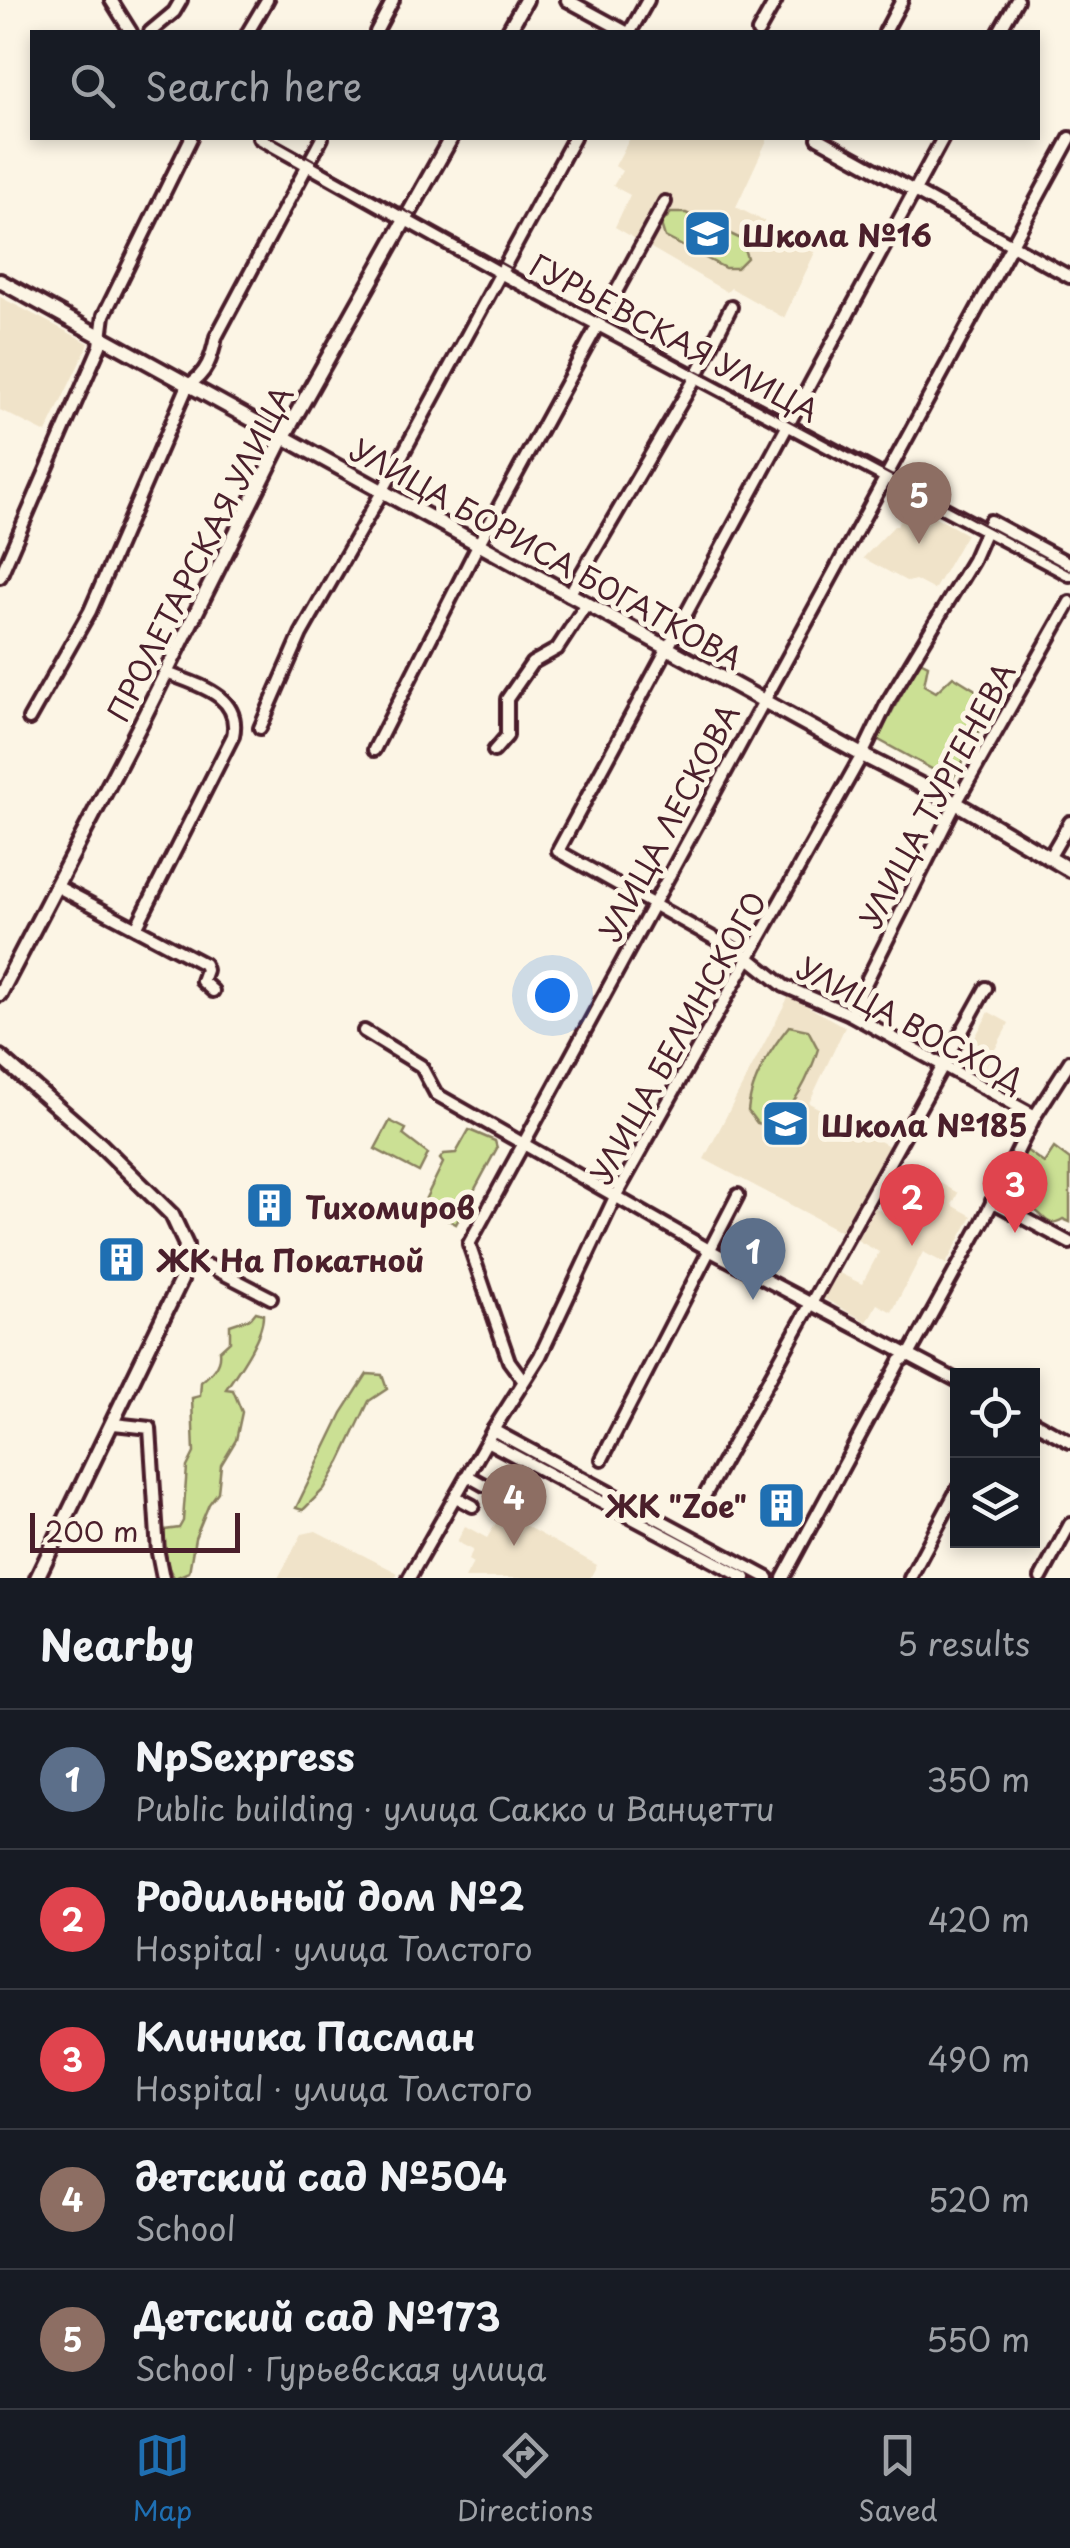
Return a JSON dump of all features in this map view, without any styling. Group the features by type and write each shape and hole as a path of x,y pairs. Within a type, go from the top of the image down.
{"main road":[{"path":"509,30 526,0"},
{"name":"ПРОЛЕТАРСКАЯ УЛИЦА","path":"0,994 283,438 450,140"},
{"name":"УЛИЦА БОРИСА БОГАТКОВА","path":"0,281 956,803 1070,870"},
{"path":"0,1057 101,1145 172,1215 183,1233 186,1257 181,1280 114,1424 36,1578"}],"street":[{"path":"111,0 130,30"},
{"path":"152,30 174,12 180,0"},
{"path":"249,30 267,0"},
{"path":"377,30 392,0"},
{"path":"567,0 624,30"},
{"path":"629,30 648,0"},
{"path":"759,30 776,0"},
{"path":"886,30 902,0"},
{"path":"1000,30 1017,0"},
{"name":"УЛИЦА ЛЕСКОВА","path":"523,1380 509,1361 469,1244 1070,138"},
{"path":"0,577 100,346 104,315 191,140"},
{"name":"ГУРЬЕВСКАЯ УЛИЦА","path":"263,140 502,274 788,426 1070,564"},
{"path":"29,719 90,611 188,385 200,378 212,357 216,336 321,140"},
{"path":"260,728 301,634 573,140"},
{"path":"824,140 1070,276"},
{"path":"666,648 941,140"},
{"path":"374,750 478,545 664,202"},
{"path":"569,595 696,376 731,307"},
{"name":"ГУРЬЕВСКАЯ УЛИЦА","path":"988,526 1070,575"},
{"name":"УЛИЦА БЕЛИНСКОГО","path":"409,1578 540,1356 616,1195 862,755 888,701 973,560 988,526"},
{"name":"УЛИЦА ТУРГЕНЕВА","path":"850,1014 956,803 1070,602"},
{"path":"494,751 507,736 507,700 532,662 557,649 588,603"},
{"name":"УЛИЦА ВОСХОД","path":"666,648 558,851 749,958 784,986 850,1014 1034,1116"},
{"path":"136,928 235,724 228,704 219,697 166,673"},
{"path":"1048,858 1070,822"},
{"path":"58,886 204,964 202,981 213,991"},
{"path":"696,1511 986,988"},
{"path":"364,1031 421,1066 436,1094 810,1305 950,1377"},
{"path":"783,1578 901,1360 909,1355 1034,1116 1070,1061"},
{"path":"602,1459 738,1195"},
{"path":"992,1201 1070,1243"},
{"path":"186,1257 270,1298"},
{"path":"114,1424 150,1428 163,1578"},
{"path":"1040,1425 1070,1442"},
{"path":"493,1430 768,1578"},
{"path":"487,1441 744,1578"},
{"path":"468,1476 484,1485"},
{"path":"456,1497 473,1506"},
{"path":"910,1578 950,1503"},
{"path":"1040,1578 1070,1524"}],"shaded area":[{"name":"Школа №16","path":"629,140 767,140 736,207 817,248 784,318 731,288 727,292 615,227 630,195 613,186 622,171 615,166"},
{"path":"0,297 89,343 46,433 0,410"},
{"path":"909,502 966,534 934,590 915,580 908,582 863,558 897,526"},
{"name":"Школа №185","path":"789,996 845,1027 809,1103 889,1146 842,1232 704,1159"},
{"path":"989,1012 1009,1023 983,1072 962,1061"},
{"path":"931,1178 958,1193 952,1205 972,1216 946,1264 923,1252 892,1312 877,1304 867,1322 821,1297 835,1271 862,1284 879,1252 857,1240 874,1207 898,1220 909,1200 917,1204"},
{"path":"502,1513 597,1565 590,1578 465,1578 473,1563 468,1560 473,1550 457,1542 465,1526 487,1538"},
{"path":"316,1531 398,1573 395,1578 278,1578 302,1534"}],"green space":[{"path":"671,213 686,213 741,239 747,258 737,268 725,268 665,237 661,224"},
{"path":"920,661 928,665 924,685 936,692 953,676 995,702 952,780 877,739"},
{"path":"789,1026 808,1030 818,1049 800,1091 773,1127 757,1123 748,1111 762,1066"},
{"path":"390,1121 406,1129 403,1135 428,1154 419,1172 375,1149"},
{"path":"469,1130 495,1141 497,1148 456,1224 422,1206 443,1163 440,1159 444,1154 456,1153"},
{"path":"1054,1148 1070,1160 1070,1222 1049,1222 1019,1204 1022,1198 1005,1187 1026,1150 1044,1163"},
{"path":"256,1312 263,1314 259,1332 226,1389 233,1390 242,1412 236,1440 221,1465 218,1492 195,1538 189,1572 175,1578 163,1541 165,1530 179,1528 183,1521 187,1467 194,1453 192,1398 200,1396 201,1382 217,1364 219,1351 230,1341 230,1325 251,1318"},
{"path":"367,1374 382,1375 387,1389 369,1401 324,1489 303,1510 296,1508 342,1413"}],"tram line":[{"path":"259,30 276,0"},
{"path":"278,140 1070,571"}],"place":[{"name":"Школа №16","path":"707,234"},
{"name":"Детский сад №173","path":"919,544"},
{"name":"Школа №185","path":"786,1124"},
{"name":"Тихомиров","path":"270,1206"},
{"name":"Клиника Пасман","path":"1015,1233"},
{"name":"Родильный дом №2","path":"912,1246"},
{"name":"ЖК На Покатной","path":"122,1259"},
{"name":"NpSexpress","path":"753,1300"},
{"name":"ЖК \"Zoe\"","path":"782,1505"},
{"name":"детский сад №504","path":"514,1546"}]}
